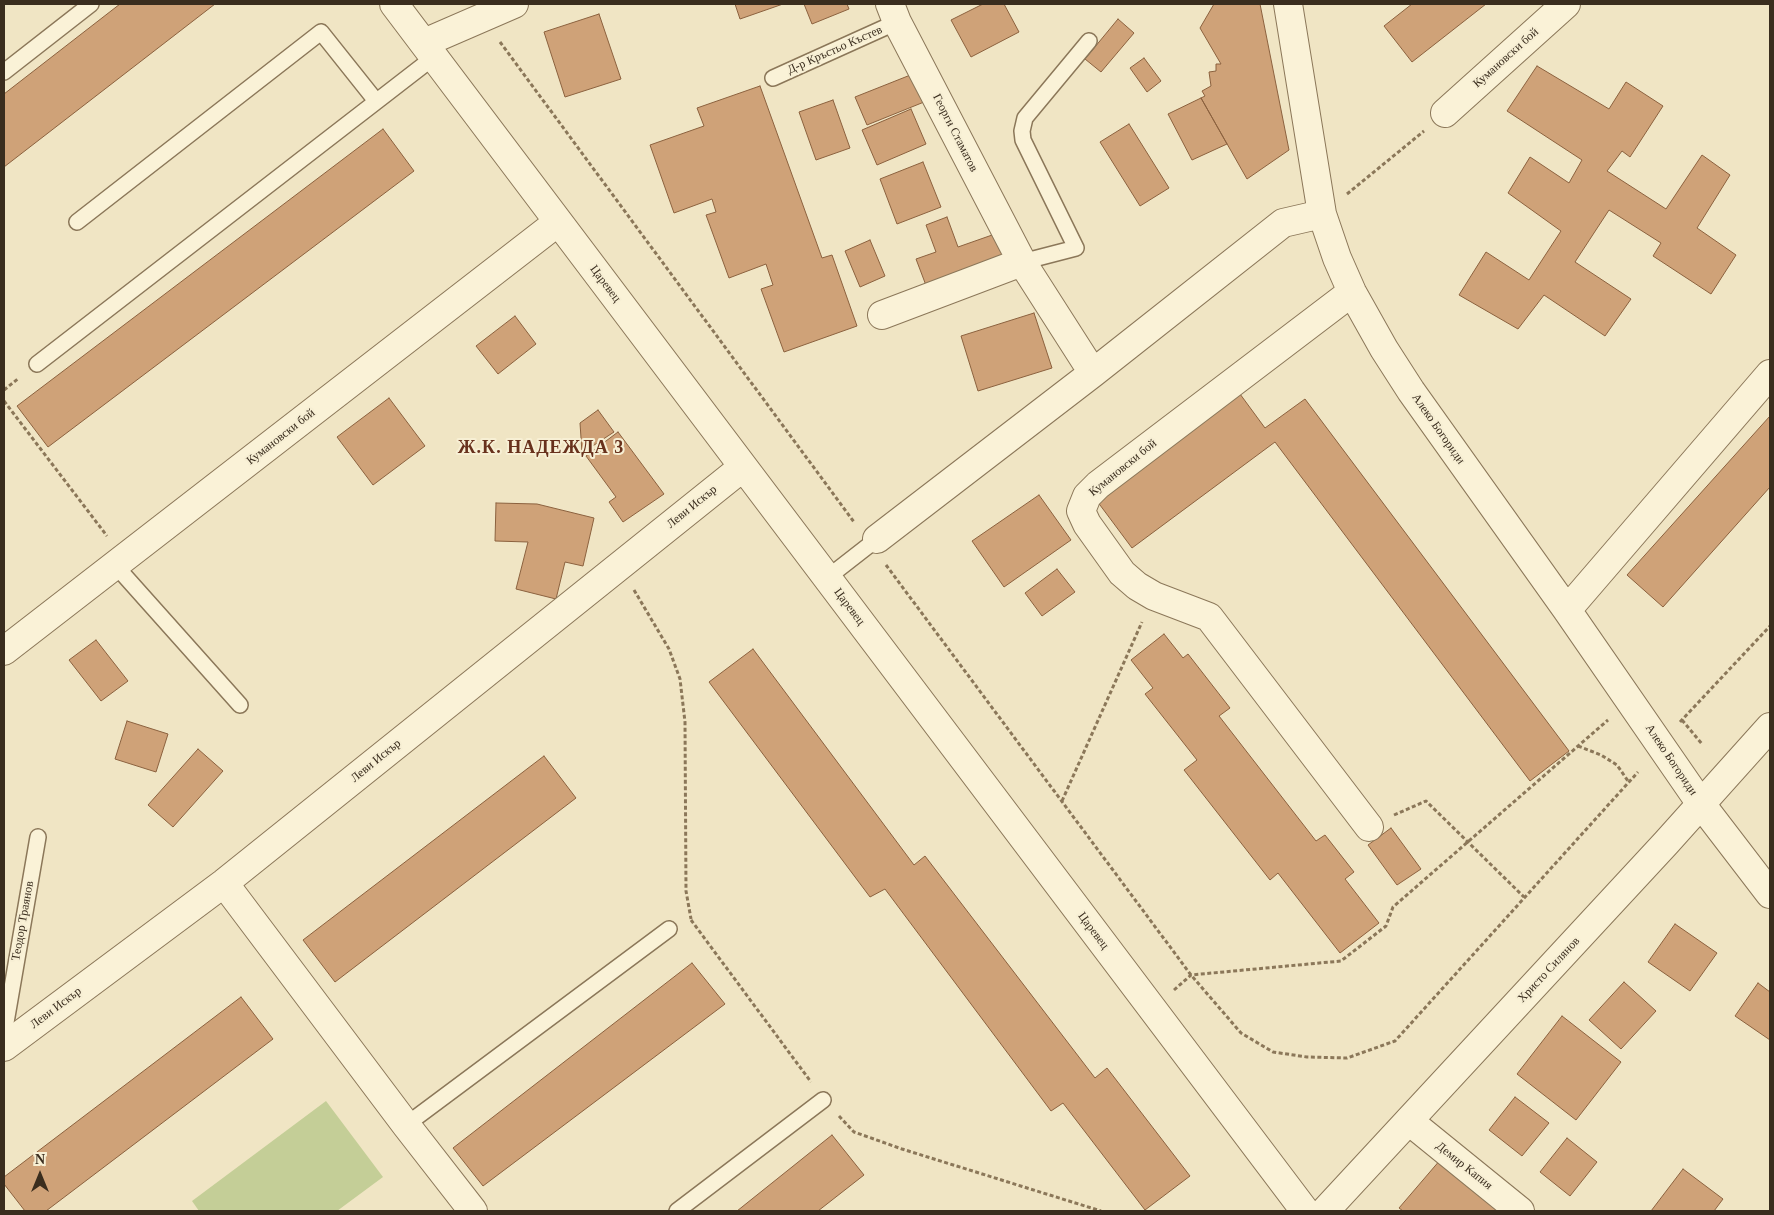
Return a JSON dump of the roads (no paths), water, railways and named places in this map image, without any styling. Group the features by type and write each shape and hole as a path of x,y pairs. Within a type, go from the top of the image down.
{"street":[{"name":"Царевец","path":"394,4 1305,1211"},
{"path":"429,50 482,17 514,4"},
{"name":"Алеко Богориди","path":"1288,4 1322,214 1337,258 1352,292 1384,349 1411,391 1567,610 1701,804 1770,894"},
{"name":"Кумановски бой","path":"1446,113 1566,4"},
{"name":"Георги Стаматов","path":"894,13 1022,262 1093,373"},
{"path":"874,542 1283,223 1322,214"},
{"name":"Кумановски бой","path":"4,651 558,222"},
{"path":"882,316 1022,262"},
{"name":"Кумановски бой","path":"1352,292 1098,485 1087,496 1081,511 1087,524 1122,573 1137,586 1154,596 1210,617 1369,827"},
{"path":"1567,610 1770,374"},
{"name":"Леви Искър","path":"4,1047 224,883 743,467"},
{"name":"Христо Силянов","path":"1325,1211 1770,727"},
{"path":"224,883 473,1211"},
{"name":"Демир Капия","path":"1409,1121 1520,1211"}],"lane":[{"path":"4,72 91,4"},
{"name":"Д-р Кръстьо Къстев","path":"773,78 894,13"},
{"path":"77,222 321,32 376,101"},
{"path":"1022,262 1076,248 1023,140 1022,131 1025,118 1089,41"},
{"path":"37,364 376,101 429,50"},
{"path":"828,578 874,542"},
{"path":"119,562 240,705"},
{"name":"Теодор Траянов","path":"4,1034 38,837"},
{"path":"406,1125 669,929"},
{"path":"677,1211 824,1100"}],"district":[{"name":"Ж.К. НАДЕЖДА 3","path":"541,448"}]}
